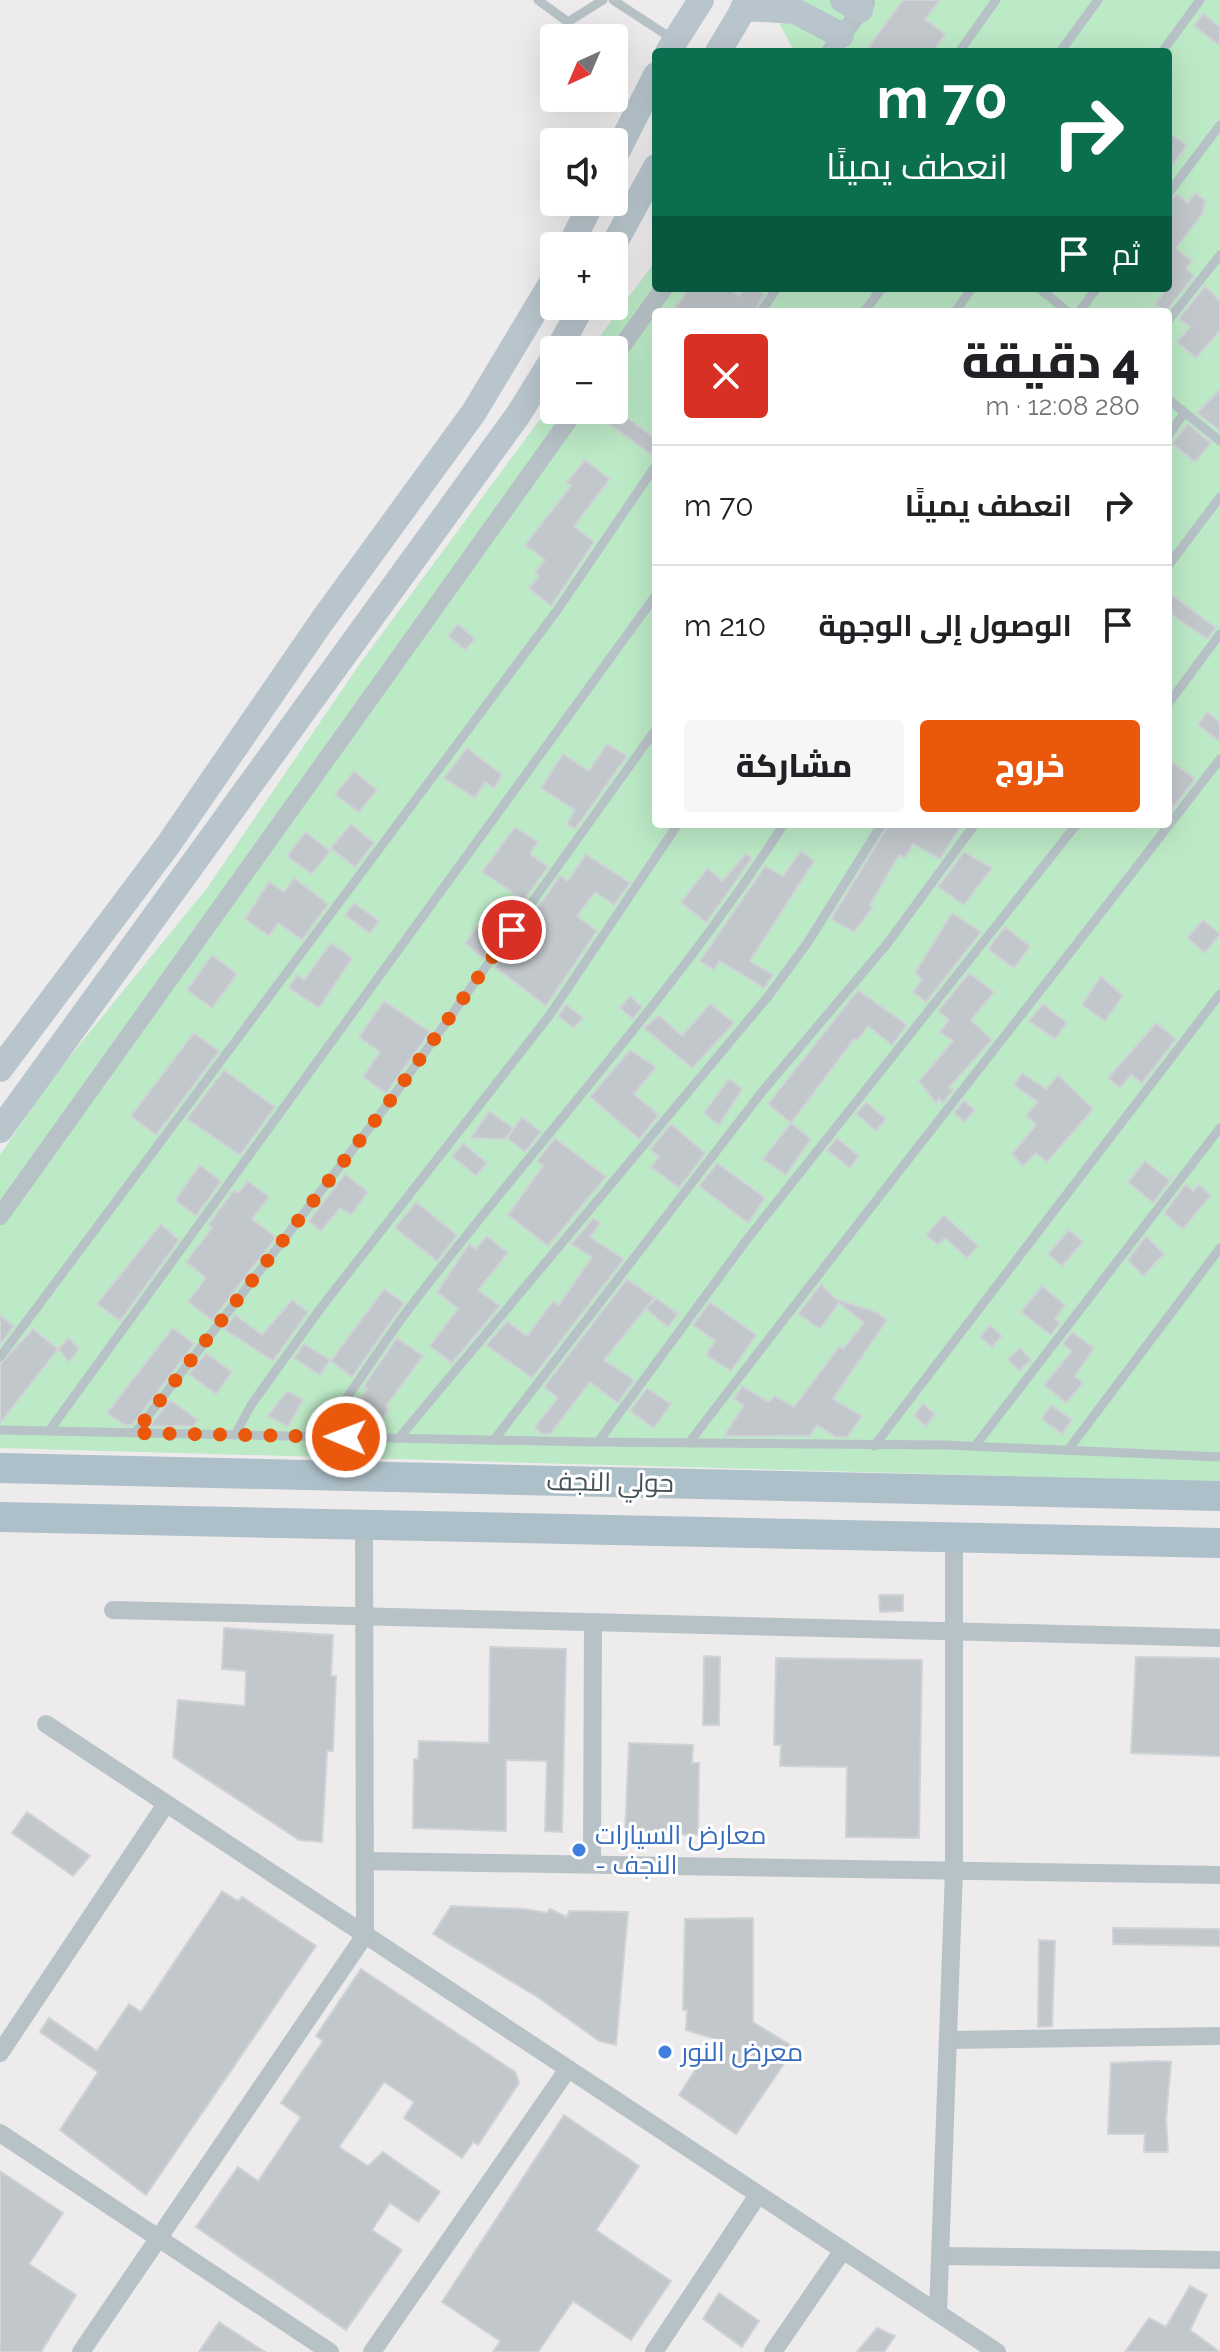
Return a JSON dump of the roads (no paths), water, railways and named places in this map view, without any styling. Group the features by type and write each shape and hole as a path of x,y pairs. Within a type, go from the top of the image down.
{"main road":[{"path":"671,46 701,0"},
{"path":"720,48 746,4 795,11 835,43"},
{"path":"628,130 652,83"},
{"path":"621,232 652,174"},
{"path":"0,1069 168,845 322,621 474,412 540,309"},
{"path":"0,1130 518,415 540,380"},
{"name":"حولي النجف","path":"0,1468 1220,1496"},
{"name":"حولي النجف","path":"0,1517 1220,1543"}],"street":[{"path":"835,43 857,3"},
{"path":"628,338 661,292"},
{"path":"0,1216 566,424"},
{"path":"81,2352 365,1935 364,1524"},
{"path":"938,2313 954,1871 954,1536"},
{"path":"113,1610 1220,1638"},
{"path":"592,1864 593,1622"},
{"path":"46,1724 997,2352"},
{"path":"0,2053 166,1804"},
{"path":"365,1861 1220,1875"},
{"path":"948,2040 1220,2036"},
{"path":"372,2352 568,2069"},
{"path":"0,2133 330,2352"},
{"path":"654,2352 758,2195"},
{"path":"773,2352 843,2250"},
{"path":"941,2256 1220,2260"}],"lane":[{"path":"538,0 568,22 603,0"},
{"path":"613,0 671,46"},
{"path":"962,48 996,0"},
{"path":"1063,48 1098,0"},
{"path":"1165,48 1200,0"},
{"path":"1172,189 1220,125"},
{"path":"1172,316 1220,255"},
{"path":"1044,292 1063,308"},
{"path":"1052,308 1056,302"},
{"path":"1172,402 1220,441"},
{"path":"1172,430 1184,413"},
{"path":"0,1357 548,622 652,471"},
{"path":"1172,561 1220,497"},
{"path":"49,1431 652,601"},
{"path":"1172,699 1220,634"},
{"path":"135,1433 387,1105 652,735"},
{"path":"1172,822 1220,759"},
{"path":"235,1435 251,1405 320,1309 549,1016 675,828"},
{"path":"320,1436 419,1295 579,1098 753,872 781,828"},
{"path":"399,1438 770,994 808,942 879,828"},
{"path":"494,1440 761,1093 887,944 972,828"},
{"path":"598,1442 745,1242 1074,828"},
{"path":"689,1443 899,1167 1095,924 1168,828"},
{"path":"874,1446 1220,994"},
{"path":"975,1446 1220,1128"},
{"path":"1068,1450 1220,1248"},
{"path":"0,1430 975,1446 1220,1457"}],"place":[{"name":"معارض السيارات - النجف","path":"579,1850"},
{"name":"معرض النور","path":"665,2052"}]}
